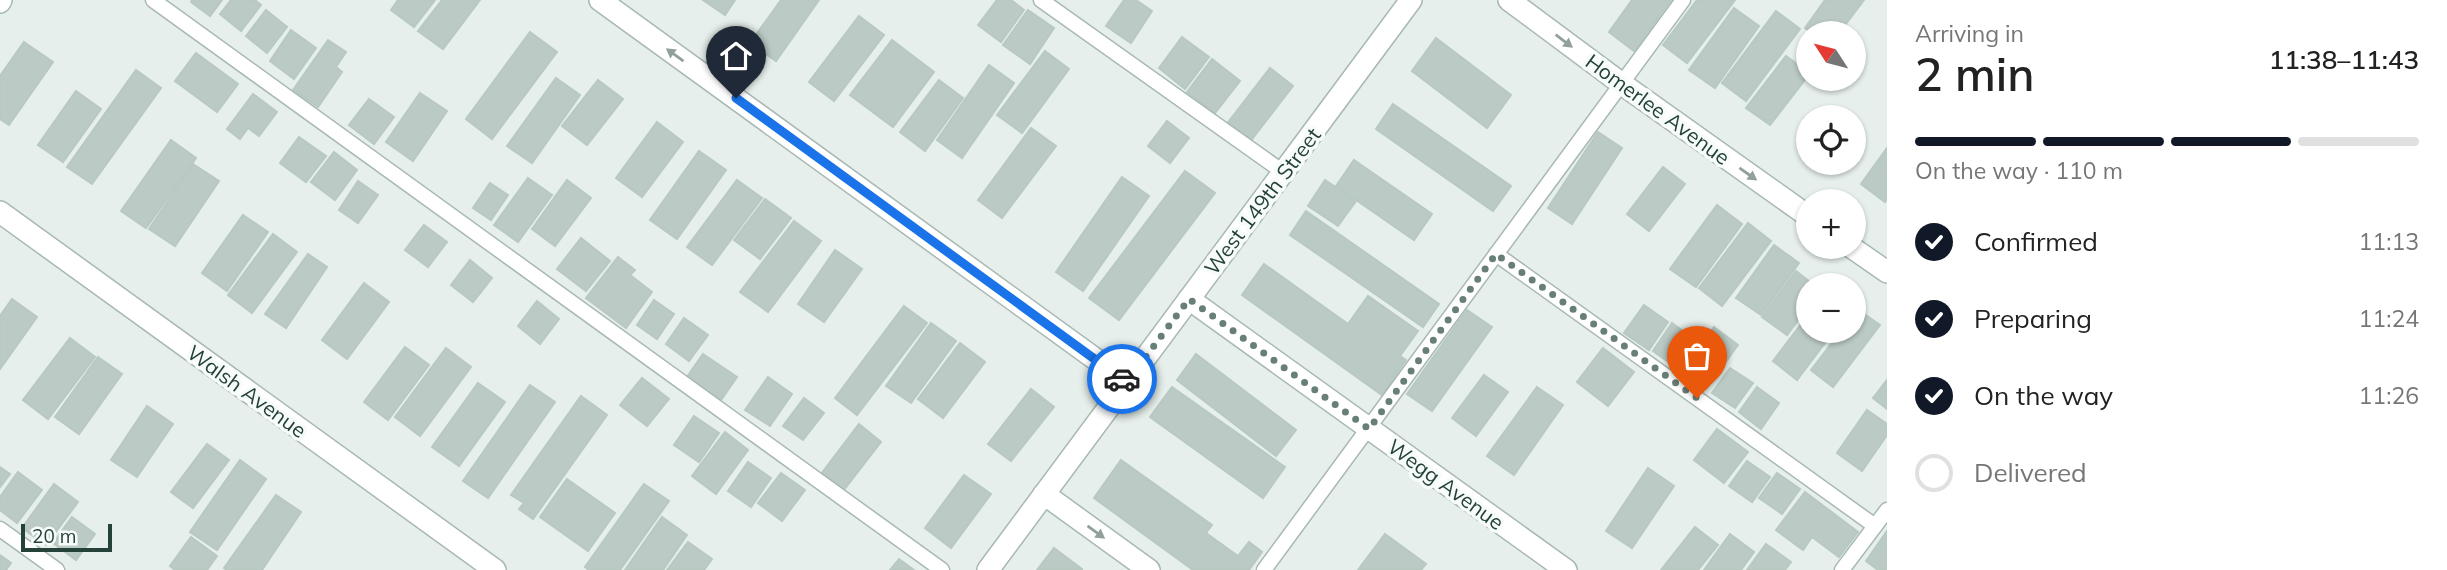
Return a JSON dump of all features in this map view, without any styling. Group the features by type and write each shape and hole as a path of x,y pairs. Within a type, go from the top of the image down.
{"street":[{"path":"600,0 1127,382"},
{"name":"West 149th Street","path":"988,570 1411,0"},
{"name":"Homerlee Avenue","path":"1509,0 1796,207"},
{"name":"Walsh Avenue","path":"0,212 495,570"},
{"path":"1866,257 1887,272"},
{"name":"Wegg Avenue","path":"1189,299 1566,570"},
{"path":"1044,494 1149,570"}],"lane":[{"path":"153,0 942,570"},
{"path":"1041,0 1283,172"},
{"path":"1264,570 1683,0"},
{"path":"1496,254 1875,526"},
{"path":"1842,570 1887,510"},
{"path":"0,529 57,570"}],"building":[{"path":"222,0 210,16 191,2"},
{"path":"231,0 255,0 261,5 241,31 220,14"},
{"path":"398,0 435,0 414,27 391,10"},
{"path":"442,0 480,0 443,49 418,31"},
{"path":"703,0 735,0 725,15"},
{"path":"781,0 819,0 776,61 750,43"},
{"path":"997,0 1011,0 1024,10 1001,42 978,25"},
{"path":"1124,0 1136,0 1152,11 1131,43 1106,26"},
{"path":"1632,0 1671,0 1634,51 1609,32"},
{"path":"1697,0 1735,0 1687,63 1663,45"},
{"path":"1825,0 1864,0 1848,21 1810,21"},
{"path":"1734,8 1759,26 1715,88 1689,70"},
{"path":"266,10 287,27 267,53 246,36"},
{"path":"1028,10 1054,28 1030,64 1003,45"},
{"path":"1776,11 1796,26 1796,34 1746,101 1722,83"},
{"path":"859,16 884,35 834,101 809,82"},
{"path":"291,30 316,48 294,79 270,61"},
{"path":"530,32 557,52 492,139 466,119"},
{"path":"1182,37 1209,57 1185,89 1159,68"},
{"path":"1436,38 1511,95 1487,128 1412,71"},
{"path":"328,40 346,52 336,67 342,72 318,107 293,90"},
{"path":"892,40 934,72 893,127 850,95"},
{"path":"24,42 53,62 9,125 0,119 0,76"},
{"path":"1045,51 1069,69 1022,133 997,115"},
{"path":"196,53 238,84 217,112 175,81"},
{"path":"1786,56 1796,63 1796,91 1770,125 1746,108"},
{"path":"1212,59 1240,81 1215,113 1187,92"},
{"path":"989,65 1014,83 962,158 937,140"},
{"path":"1270,68 1293,86 1249,143 1226,125"},
{"path":"136,70 161,88 92,184 67,167"},
{"path":"556,78 580,95 532,163 507,146"},
{"path":"598,80 623,99 587,145 562,126"},
{"path":"939,80 963,98 925,151 900,132"},
{"path":"76,91 101,109 63,162 38,145"},
{"path":"420,93 447,111 413,161 386,142"},
{"path":"253,94 277,112 259,136 248,128 240,139 227,129"},
{"path":"369,99 394,117 374,144 349,125"},
{"path":"1393,104 1511,186 1493,211 1376,129"},
{"path":"1167,121 1189,138 1170,163 1148,146"},
{"path":"657,122 683,142 642,197 616,178"},
{"path":"1031,128 1056,146 1002,218 978,200"},
{"path":"1598,132 1622,148 1572,224 1548,208"},
{"path":"299,137 326,156 306,182 280,163"},
{"path":"171,140 196,158 146,228 121,211"},
{"path":"1887,148 1887,199 1885,202 1861,184"},
{"path":"699,151 726,170 677,239 650,220"},
{"path":"334,152 357,170 335,200 311,182"},
{"path":"1354,160 1432,214 1414,240 1336,186"},
{"path":"193,164 219,181 175,246 149,229"},
{"path":"1663,167 1685,184 1649,231 1627,214"},
{"path":"1185,171 1215,193 1119,320 1089,298"},
{"path":"1122,177 1149,196 1083,291 1056,272"},
{"path":"528,178 552,195 518,242 494,225"},
{"path":"567,180 591,198 555,246 532,229"},
{"path":"737,180 762,198 712,265 687,247"},
{"path":"1325,180 1356,201 1338,226 1308,206"},
{"path":"358,181 378,195 358,223 339,210"},
{"path":"490,183 508,195 491,220 473,208"},
{"path":"765,199 791,218 760,259 734,240"},
{"path":"1717,205 1742,224 1696,287 1670,269"},
{"path":"1306,211 1439,304 1423,327 1290,235"},
{"path":"243,215 268,232 227,291 202,273"},
{"path":"794,221 821,241 768,312 740,292"},
{"path":"1748,223 1771,241 1722,306 1699,288"},
{"path":"424,225 447,242 428,267 405,250"},
{"path":"273,234 297,252 252,313 228,295"},
{"path":"581,238 610,261 586,291 557,269"},
{"path":"1774,245 1799,263 1761,315 1736,298"},
{"path":"835,250 862,269 824,322 798,304"},
{"path":"308,254 327,267 286,328 265,314"},
{"path":"618,257 635,270 630,275 652,292 626,328 586,298"},
{"path":"470,260 492,278 473,302 451,285"},
{"path":"1264,264 1348,324 1368,296 1418,331 1400,356 1406,360 1382,395 1242,295"},
{"path":"1796,271 1799,273 1796,273 1796,323 1787,335 1762,317"},
{"path":"364,283 389,302 347,359 322,340"},
{"path":"12,299 37,317 0,369 0,316"},
{"path":"654,300 674,314 657,339 637,325"},
{"path":"537,301 559,319 540,344 518,326"},
{"path":"1644,305 1668,322 1649,350 1624,333"},
{"path":"904,306 927,323 857,415 835,398"},
{"path":"1467,310 1492,327 1432,411 1407,394"},
{"path":"1866,315 1880,325 1833,387 1811,370 1832,343 1866,343"},
{"path":"684,318 708,335 689,361 666,344"},
{"path":"931,323 956,341 911,403 886,386"},
{"path":"1672,323 1697,341 1677,368 1653,351"},
{"path":"1714,327 1738,345 1706,389 1681,371"},
{"path":"1796,331 1796,343 1825,343 1797,380 1773,361"},
{"path":"70,338 95,357 48,419 23,400"},
{"path":"960,343 985,362 943,418 918,399"},
{"path":"405,347 429,365 388,420 364,402"},
{"path":"446,348 471,367 420,436 395,417"},
{"path":"1603,348 1634,372 1608,406 1577,382"},
{"path":"703,354 737,377 721,400 687,377"},
{"path":"1196,354 1296,430 1276,456 1177,380"},
{"path":"98,357 122,374 79,434 55,417"},
{"path":"1730,368 1753,383 1735,408 1712,393"},
{"path":"1484,375 1508,392 1476,436 1452,418"},
{"path":"768,377 792,394 770,426 745,410"},
{"path":"642,378 669,399 647,426 620,405"},
{"path":"1887,380 1887,409 1873,398"},
{"path":"478,383 505,402 459,466 432,447"},
{"path":"530,385 555,402 488,498 463,481"},
{"path":"1172,387 1285,467 1263,498 1150,417"},
{"path":"1537,387 1563,405 1514,475 1487,456"},
{"path":"1757,387 1779,403 1761,429 1739,412"},
{"path":"1031,389 1054,407 1011,461 988,444"},
{"path":"581,396 607,415 533,519 519,509 524,503 511,495"},
{"path":"804,398 824,413 803,440 783,426"},
{"path":"147,406 173,424 137,477 111,460"},
{"path":"1867,410 1887,424 1887,435 1862,471 1837,453"},
{"path":"694,416 719,433 699,462 674,445"},
{"path":"859,424 881,442 843,491 821,474"},
{"path":"1717,429 1748,452 1724,483 1694,460"},
{"path":"725,432 748,450 716,494 692,476"},
{"path":"207,444 229,460 193,508 171,492"},
{"path":"240,460 266,479 217,550 190,532"},
{"path":"1121,460 1212,525 1206,533 1238,556 1249,542 1262,552 1249,570 1193,570 1094,498"},
{"path":"1747,461 1770,477 1752,502 1729,486"},
{"path":"748,462 771,478 751,507 728,491"},
{"path":"0,467 10,474 0,487"},
{"path":"1648,468 1674,486 1632,548 1606,531"},
{"path":"18,472 42,490 17,523 0,510 0,497"},
{"path":"781,473 805,490 782,521 758,503"},
{"path":"1777,473 1800,489 1782,514 1759,498"},
{"path":"964,475 991,494 951,548 925,528"},
{"path":"567,479 615,513 588,551 540,517"},
{"path":"54,484 78,502 46,545 22,528"},
{"path":"644,484 669,501 620,570 589,570 585,567"},
{"path":"1805,492 1858,532 1839,557 1812,537 1803,550 1776,530"},
{"path":"276,495 301,512 262,570 224,568"},
{"path":"72,517 95,534 76,560 53,543"},
{"path":"662,517 687,535 663,570 625,570"},
{"path":"1695,527 1718,545 1698,570 1661,570"},
{"path":"1887,531 1887,570 1878,570 1866,561"},
{"path":"1385,534 1426,564 1421,570 1358,570"},
{"path":"1730,534 1754,552 1741,570 1704,570"},
{"path":"191,537 217,556 207,570 175,570 170,566"},
{"path":"688,542 712,559 704,570 667,570"},
{"path":"1766,544 1791,562 1785,570 1747,570"},
{"path":"1054,548 1082,569 1082,570 1037,570"},
{"path":"0,555 11,563 6,570 0,570"},
{"path":"899,559 914,570 890,570"}],"way so far":[{"path":"1122,379 1127,382 1189,299 1369,429 1496,254 1697,398"}],"route":[{"path":"736,98 1122,379"}]}
